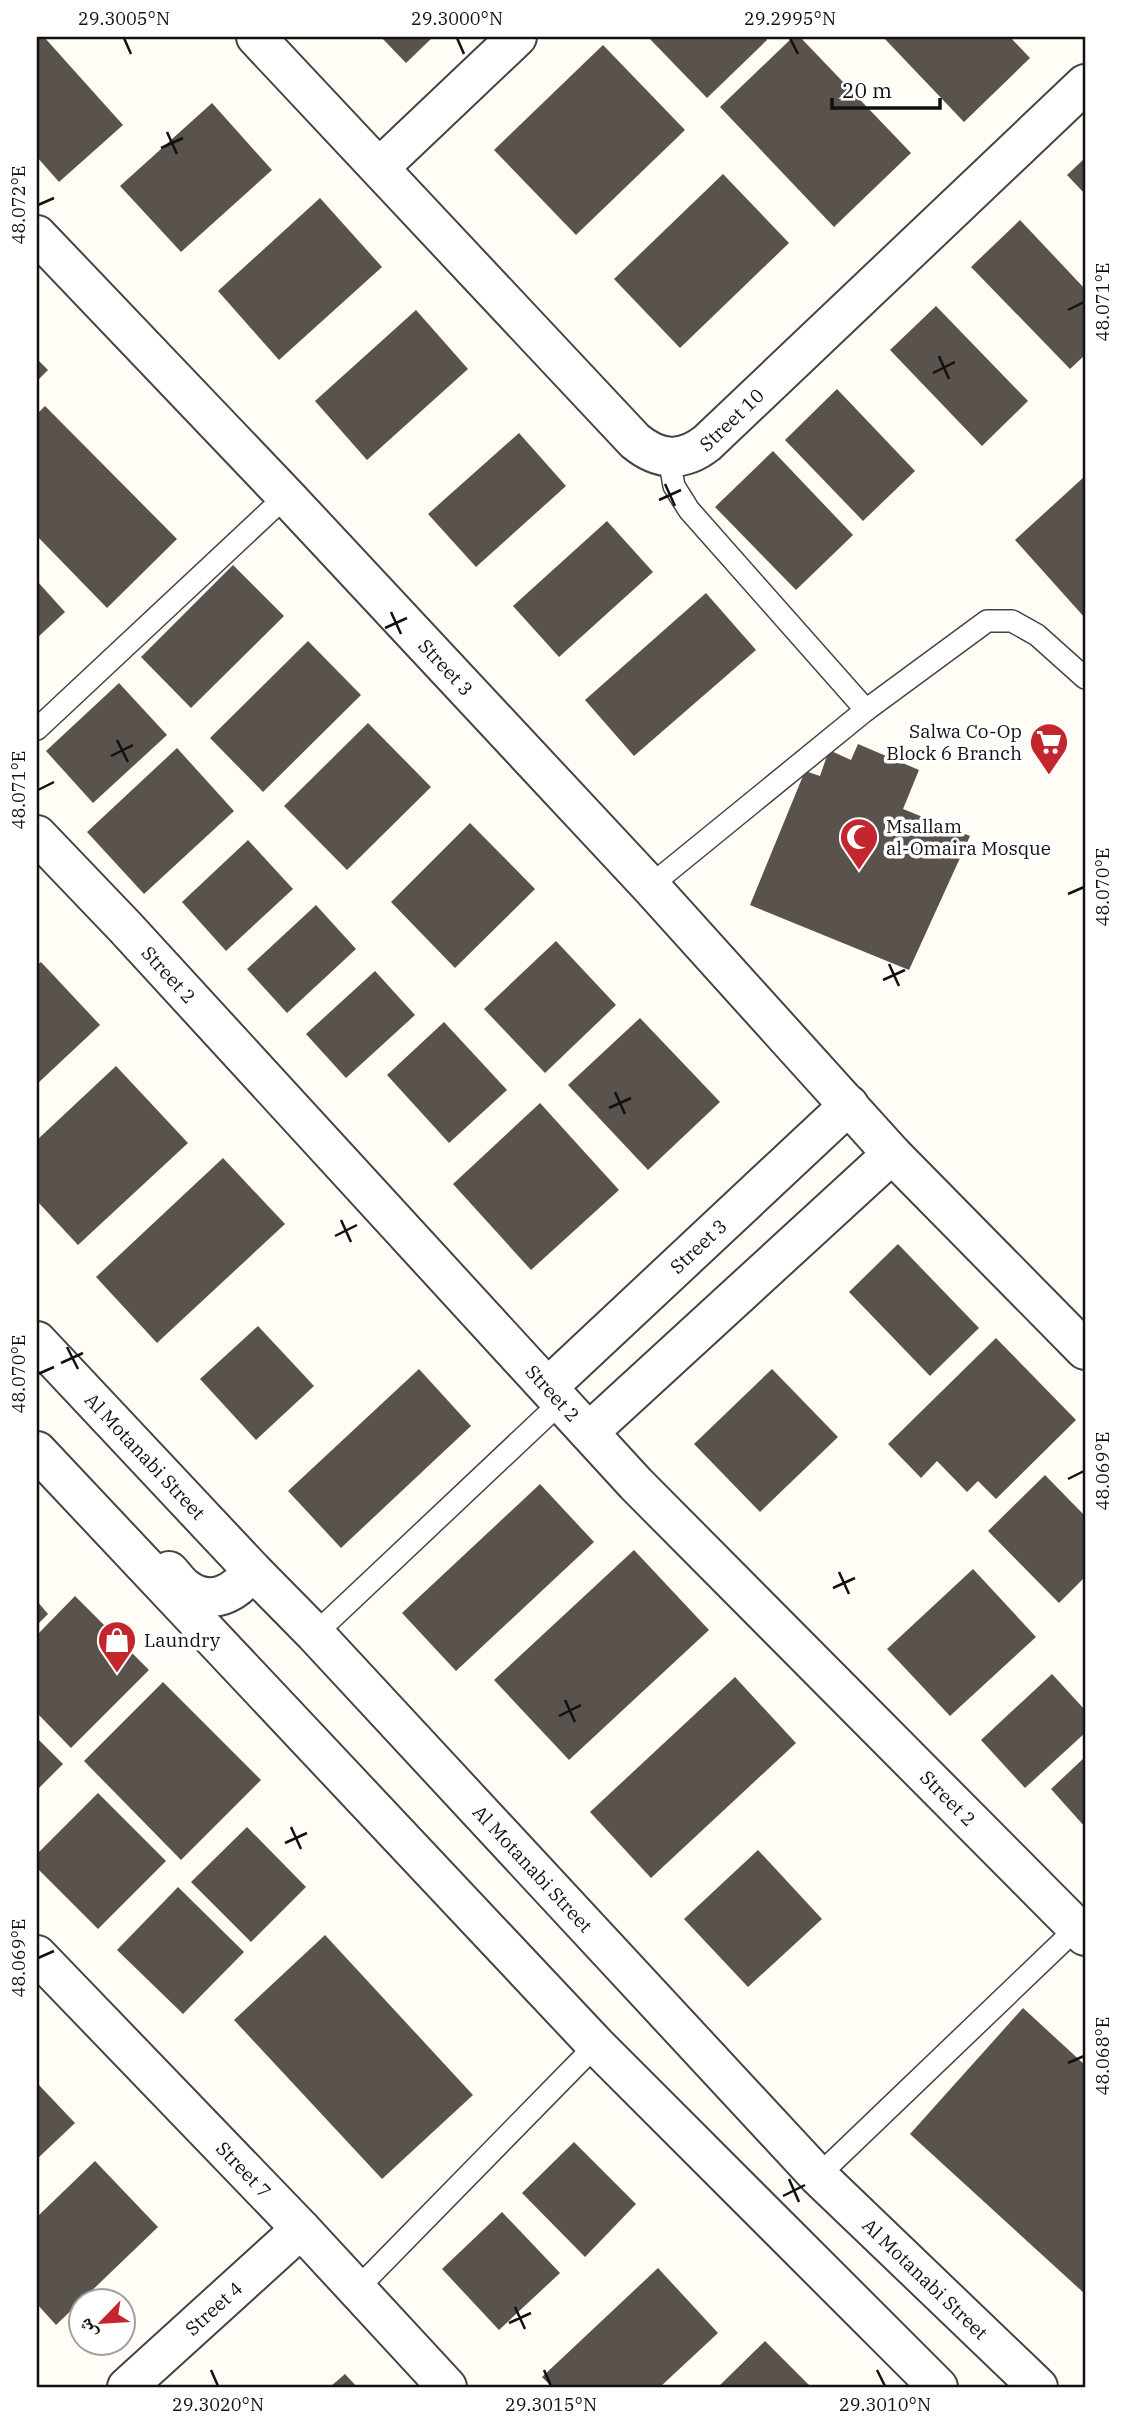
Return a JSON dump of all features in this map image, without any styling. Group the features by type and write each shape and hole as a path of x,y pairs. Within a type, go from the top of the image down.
{"street":[{"path":"256,37 635,441 656,455 668,458"},
{"path":"380,167 517,37"},
{"name":"Street 10","path":"668,458 683,457 708,443 1085,84"},
{"name":"Street 3","path":"37,235 286,496 650,886 892,1154 1085,1350"},
{"name":"Street 2","path":"37,835 127,928 636,1484 1082,1928"},
{"name":"Street 3","path":"554,1394 849,1105"},
{"path":"589,1432 892,1154"},
{"name":"Al Motanabi Street","path":"37,1341 315,1634 818,2176 1038,2387"},
{"path":"37,1424 185,1588 199,1596 215,1598 231,1594 243,1584 252,1570"},
{"path":"37,1451 596,2046 938,2387"},
{"name":"Street 7","path":"41,1968 301,2230 447,2387"},
{"name":"Street 4","path":"127,2387 301,2230"}],"lane":[{"path":"668,458 674,486 689,510 866,709"},
{"path":"37,729 286,496"},
{"path":"650,886 866,709 987,621 1012,621 1037,635 1085,678"},
{"path":"315,1634 554,1394"},
{"path":"818,2176 1082,1928"},
{"path":"356,2290 596,2046"}],"building":[{"path":"37,37 44,37 123,125 59,182 37,157"},
{"path":"381,37 433,37 406,63"},
{"path":"648,37 765,37 767,40 707,98"},
{"path":"793,37 800,37 911,153 834,227 720,107"},
{"path":"883,37 1010,37 1030,58 964,122"},
{"path":"603,45 685,130 576,235 494,150"},
{"path":"212,103 272,170 181,252 120,186"},
{"path":"1085,158 1085,194 1067,175"},
{"path":"723,174 789,243 680,348 614,279"},
{"path":"320,198 382,267 279,360 218,291"},
{"path":"1020,220 1085,289 1085,355 1070,369 971,267"},
{"path":"936,306 1028,401 982,446 890,350"},
{"path":"416,310 468,369 367,460 315,401"},
{"path":"37,359 48,370 37,381"},
{"path":"837,389 915,471 863,521 785,440"},
{"path":"45,406 177,539 107,608 37,536 37,414"},
{"path":"519,433 566,486 476,567 428,514"},
{"path":"773,451 853,535 796,590 715,507"},
{"path":"1085,476 1085,618 1015,540"},
{"path":"607,521 653,572 559,657 513,606"},
{"path":"233,565 284,616 191,708 141,657"},
{"path":"37,581 65,612 37,638"},
{"path":"706,593 756,650 634,756 585,700"},
{"path":"308,641 361,695 263,792 210,738"},
{"path":"119,683 167,735 93,803 46,751"},
{"path":"368,723 431,787 347,870 284,806"},
{"name":"Msallam al-Omaira Mosque","path":"858,744 919,770 903,809 970,836 909,970 750,905 805,771 820,776 829,750 851,760"},
{"path":"177,748 234,811 144,894 87,832"},
{"path":"470,823 535,889 455,968 391,902"},
{"path":"248,840 293,889 226,951 182,902"},
{"path":"316,905 356,949 287,1013 247,969"},
{"path":"556,941 616,1005 545,1073 484,1009"},
{"path":"41,962 100,1025 37,1084 37,965"},
{"path":"375,971 415,1015 346,1078 306,1034"},
{"path":"640,1018 720,1102 648,1170 568,1085"},
{"path":"444,1022 507,1090 449,1143 387,1075"},
{"path":"116,1066 188,1143 78,1245 37,1201 37,1140"},
{"path":"540,1103 619,1190 531,1270 453,1184"},
{"path":"223,1158 285,1224 157,1343 96,1277"},
{"path":"898,1244 979,1328 930,1376 849,1292"},
{"path":"258,1326 314,1386 256,1440 200,1379"},
{"path":"996,1338 1076,1420 996,1499 978,1481 967,1492 937,1461 921,1478 888,1444"},
{"path":"419,1369 471,1426 341,1548 288,1491"},
{"path":"772,1369 838,1437 760,1512 694,1444"},
{"path":"1045,1475 1085,1516 1085,1577 1059,1603 988,1531"},
{"path":"540,1484 594,1542 456,1671 402,1613"},
{"path":"634,1550 709,1630 569,1760 494,1680"},
{"path":"973,1569 1036,1637 950,1716 887,1649"},
{"path":"75,1596 149,1670 71,1748 37,1713 37,1635"},
{"path":"37,1601 48,1614 37,1625"},
{"path":"1052,1674 1085,1710 1085,1733 1025,1788 981,1740"},
{"path":"735,1677 796,1743 651,1878 590,1812"},
{"path":"163,1682 261,1780 181,1860 84,1761"},
{"path":"37,1738 63,1764 37,1790"},
{"path":"1085,1757 1085,1827 1051,1789"},
{"path":"98,1793 166,1861 98,1929 37,1868 37,1854"},
{"path":"247,1827 306,1887 251,1942 191,1882"},
{"path":"758,1850 822,1919 748,1987 684,1919"},
{"path":"178,1887 244,1952 183,2014 117,1950"},
{"path":"325,1935 473,2095 382,2179 234,2020"},
{"path":"1023,2008 1085,2065 1085,2294 910,2134"},
{"path":"37,2083 75,2123 37,2159"},
{"path":"574,2142 636,2204 585,2257 522,2193"},
{"path":"95,2161 158,2227 95,2288 66,2288 66,2315 56,2325 37,2304 37,2217"},
{"path":"502,2212 560,2273 499,2330 442,2269"},
{"path":"658,2268 718,2333 660,2387 552,2387 542,2377"},
{"path":"765,2341 811,2387 718,2387"},
{"path":"345,2374 357,2387 330,2387"}],"place":[{"name":"Salwa Co-Op Block 6 Branch","path":"1049,776"},
{"name":"Msallam al-Omaira Mosque","path":"859,871"},
{"name":"Laundry","path":"117,1674"}]}
